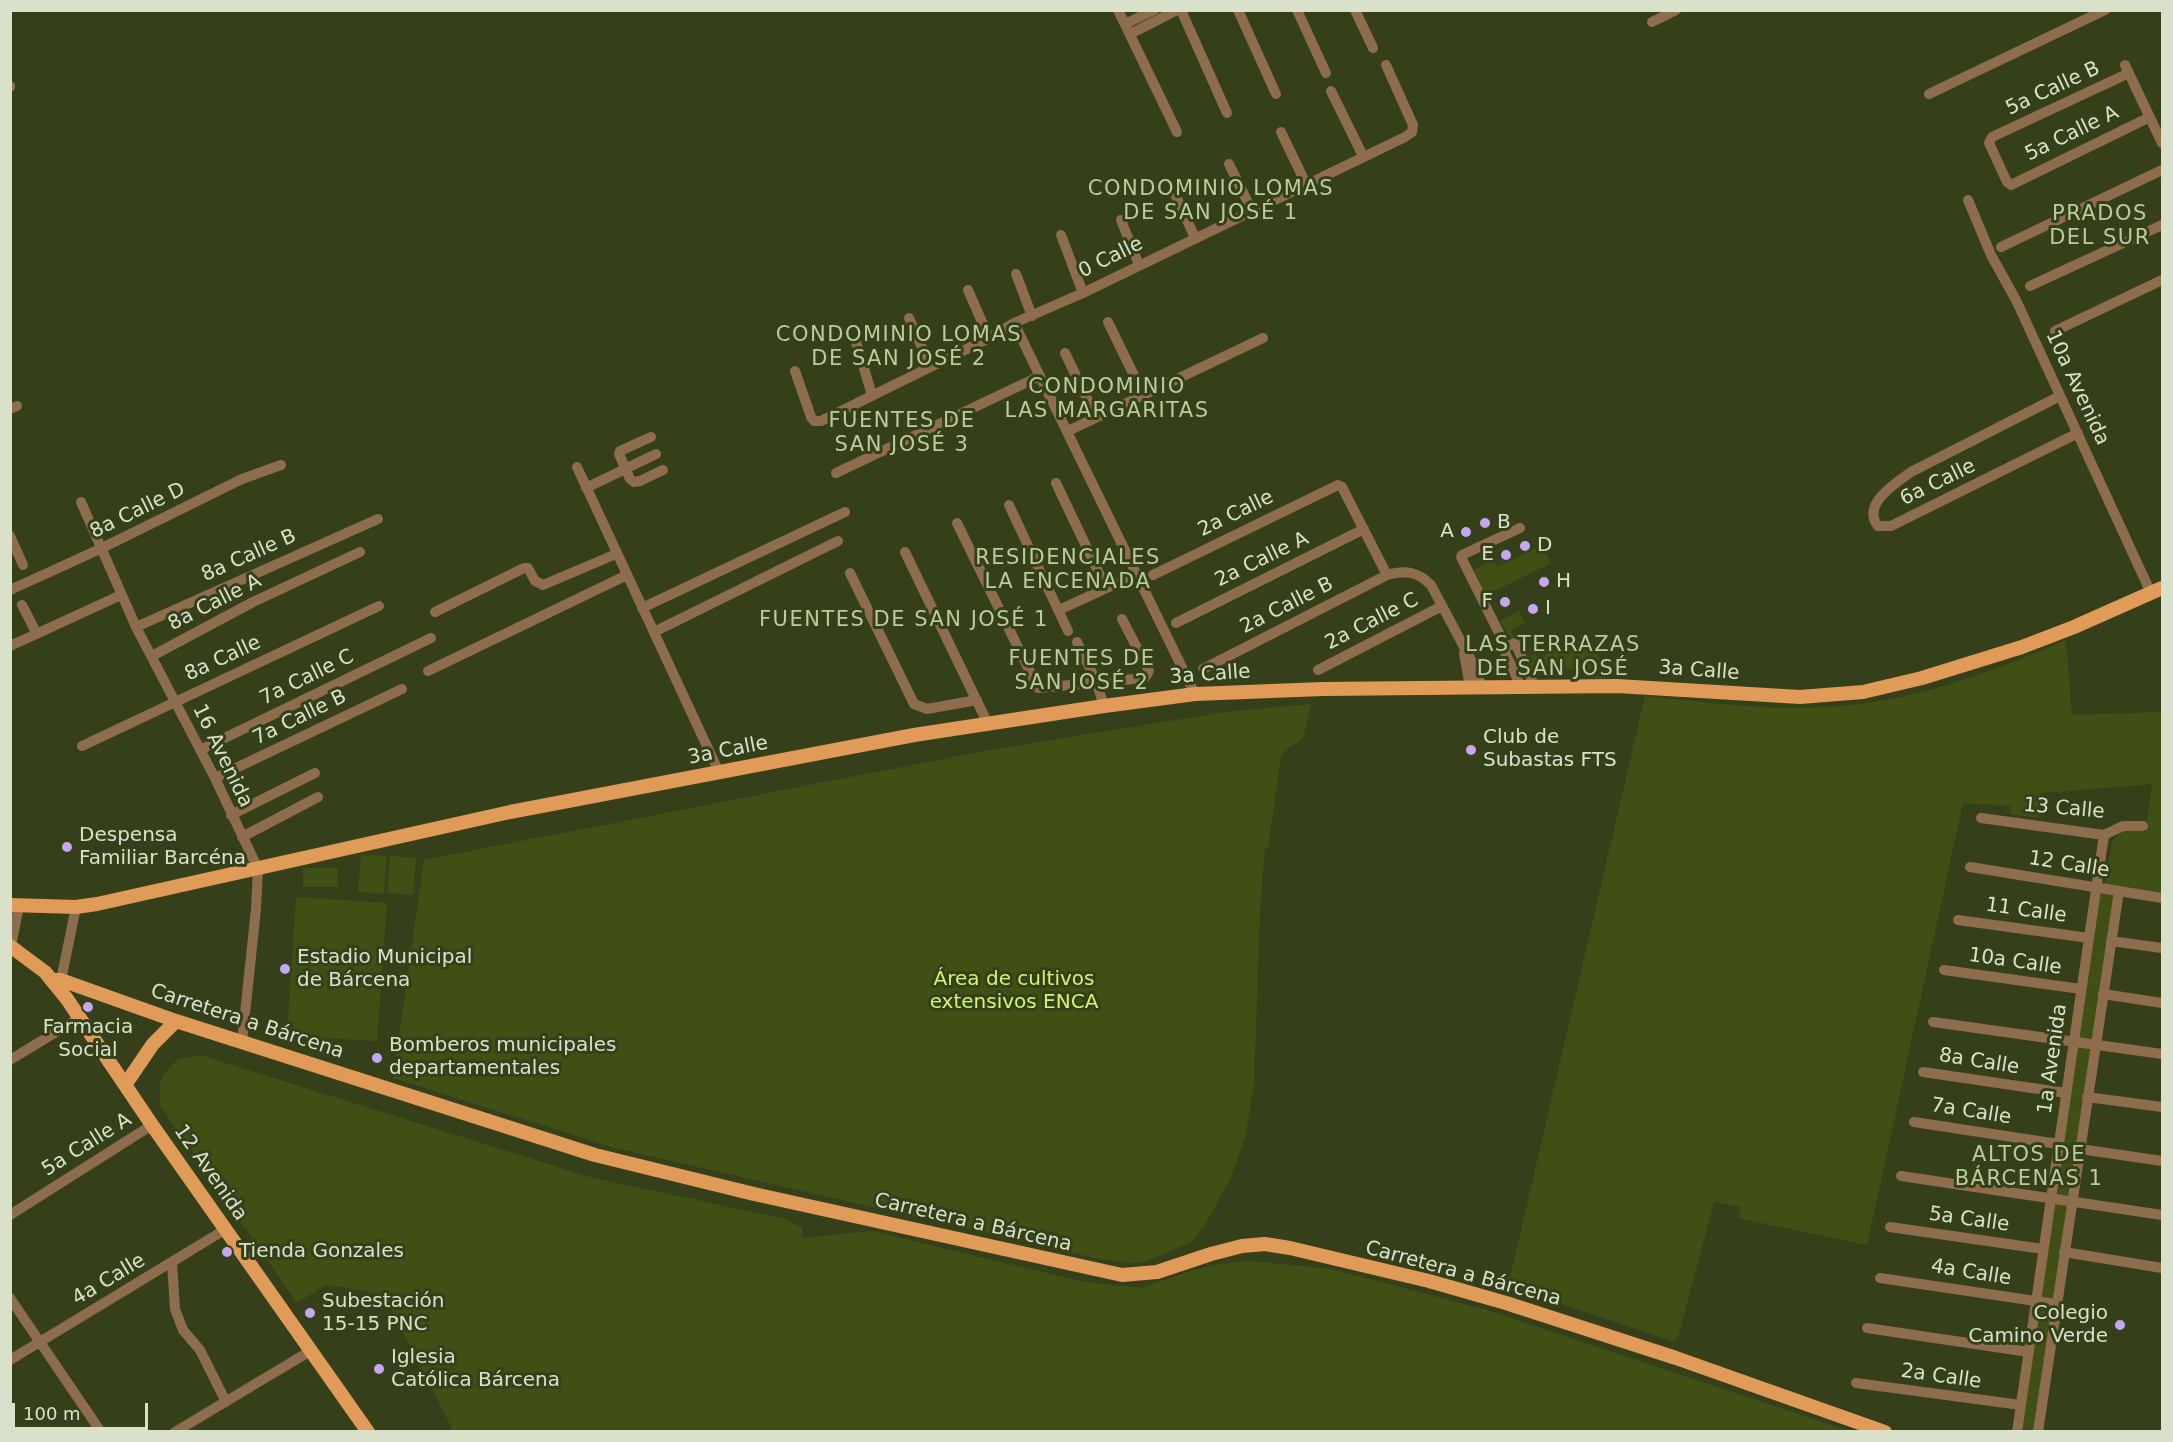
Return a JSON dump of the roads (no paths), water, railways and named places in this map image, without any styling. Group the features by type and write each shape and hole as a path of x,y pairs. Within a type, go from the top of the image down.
{"main road":[{"name":"3a Calle","path":"15,906 76,907 258,870 491,816 719,772 914,735 1195,694 1323,689 1617,686 1800,697 1863,692 1922,678 2022,647 2157,591"},
{"name":"12 Avenida","path":"10,946 57,980 79,1017 152,1125 368,1431"},
{"name":"Carretera a Bárcena","path":"57,980 176,1021 595,1155 686,1178 1122,1275 1145,1274 1228,1249 1265,1244 1290,1248 1429,1281 1666,1355 1885,1431"},
{"path":"125,1085 147,1051 176,1021"}],"street":[{"path":"1118,10 1177,132"},
{"path":"1127,29 1154,10"},
{"path":"1127,29 1179,10 1227,113"},
{"path":"1238,10 1276,94"},
{"path":"1297,10 1326,73"},
{"path":"1355,10 1373,48"},
{"path":"1652,22 1676,10"},
{"path":"1929,94 2105,10"},
{"name":"0 Calle","path":"795,371 811,417 814,421 820,421 989,338 1014,323 1083,293 1405,137 1412,132 1413,125 1386,65"},
{"name":"5a Calle B","path":"2011,185 2007,183 1989,143 1992,137 2127,69 2150,117"},
{"path":"1331,91 1363,156"},
{"path":"2150,117 2163,143"},
{"name":"5a Calle A","path":"2011,185 2150,117"},
{"path":"1281,132 1306,184"},
{"path":"1229,164 1252,210"},
{"path":"2001,247 2163,170"},
{"path":"1176,196 1195,238"},
{"name":"10a Avenida","path":"1968,200 1991,255 2016,300 2060,396 2157,591"},
{"path":"1122,220 1139,265"},
{"path":"2030,286 2163,225"},
{"path":"1061,234 1083,293"},
{"path":"1016,274 1032,316"},
{"path":"2055,331 2163,280"},
{"path":"968,290 989,338"},
{"path":"909,318 930,366"},
{"path":"1108,322 1143,394"},
{"path":"1014,323 1195,694"},
{"path":"1068,431 1263,338"},
{"path":"856,342 872,395"},
{"path":"1065,353 1096,417"},
{"path":"836,473 1040,376"},
{"name":"6a Calle","path":"2060,396 1911,472 1893,485 1875,505 1872,519 1878,526 1891,526 2078,433"},
{"path":"651,437 620,451 626,469 633,482 663,471"},
{"path":"586,488 656,454"},
{"name":"8a Calle D","path":"10,590 243,479 281,465"},
{"path":"577,467 719,772"},
{"path":"1056,483 1107,588"},
{"name":"2a Calle","path":"1153,575 1338,485 1342,487 1364,529"},
{"name":"16 Avenida","path":"81,502 136,627 215,778 258,870 242,1042"},
{"path":"1009,505 1068,631"},
{"path":"642,608 845,512"},
{"name":"8a Calle B","path":"136,627 378,519"},
{"path":"957,523 1038,688 1145,678 1149,671 1122,619"},
{"path":"1520,528 1461,557 1528,687"},
{"path":"1364,529 1387,575 1400,572 1414,573 1423,577 1431,585 1464,646 1476,687"},
{"name":"2a Calle A","path":"1176,623 1364,529"},
{"path":"10,536 23,565"},
{"path":"654,632 838,541"},
{"name":"8a Calle A","path":"152,656 253,602 360,552"},
{"path":"905,552 988,724"},
{"path":"435,612 524,568 528,568 535,581 543,585 616,554"},
{"path":"850,573 914,704 927,709 977,700"},
{"path":"1059,610 1137,574"},
{"path":"428,671 627,575"},
{"name":"2a Calle B","path":"1203,669 1387,575"},
{"path":"10,646 121,594"},
{"path":"22,605 37,634"},
{"name":"8a Calle","path":"82,746 379,606"},
{"name":"2a Calle C","path":"1318,670 1442,606"},
{"name":"7a Calle C","path":"200,750 431,638"},
{"path":"1077,642 1096,681 1104,706"},
{"name":"7a Calle B","path":"215,778 402,689"},
{"path":"231,815 315,773"},
{"path":"242,837 318,797"},
{"name":"13 Calle","path":"1981,818 2104,835 2123,826 2144,826"},
{"name":"1a Avenida","path":"2018,1431 2104,835"},
{"name":"12 Calle","path":"1970,867 2163,898"},
{"name":"1a Avenida","path":"2038,1431 2119,891"},
{"path":"10,946 15,906"},
{"path":"57,980 76,907"},
{"name":"11 Calle","path":"1958,920 2089,938"},
{"path":"2111,941 2163,948"},
{"name":"10a Calle","path":"1944,970 2081,989"},
{"path":"2103,994 2163,1003"},
{"path":"10,1060 79,1017"},
{"path":"1933,1022 2163,1054"},
{"name":"8a Calle","path":"1923,1072 2066,1093"},
{"path":"2087,1097 2163,1107"},
{"name":"7a Calle","path":"1914,1122 2058,1144"},
{"name":"5a Calle A","path":"10,1215 152,1125"},
{"path":"2080,1149 2163,1161"},
{"path":"1901,1176 2163,1215"},
{"name":"5a Calle","path":"1890,1227 2043,1249"},
{"name":"4a Calle","path":"10,1360 226,1229"},
{"path":"2064,1252 2163,1268"},
{"path":"172,1263 174,1309 183,1330 200,1350 226,1401"},
{"name":"4a Calle","path":"1880,1278 2056,1305"},
{"path":"10,1298 101,1431"},
{"path":"1867,1328 2029,1352"},
{"path":"175,1431 312,1350"},
{"name":"2a Calle","path":"1856,1383 2021,1405"}],"place":[{"name":"B","path":"1485,523"},
{"name":"A","path":"1466,532"},
{"name":"D","path":"1525,546"},
{"name":"E","path":"1506,555"},
{"name":"H","path":"1544,582"},
{"name":"F","path":"1505,602"},
{"name":"I","path":"1533,609"},
{"name":"Club de Subastas FTS","path":"1471,750"},
{"name":"Despensa Familiar Barcéna","path":"67,847"},
{"name":"Estadio Municipal de Bárcena","path":"285,969"},
{"name":"Farmacia Social","path":"88,1007"},
{"name":"Bomberos municipales departamentales","path":"377,1058"},
{"name":"Tienda Gonzales","path":"227,1252"},
{"name":"Subestación 15-15 PNC","path":"310,1313"},
{"name":"Colegio Camino Verde","path":"2120,1325"},
{"name":"Iglesia Católica Bárcena","path":"379,1369"}],"district":[{"name":"CONDOMINIO LOMAS DE SAN JOSÉ 1","path":"1211,202"},
{"name":"PRADOS DEL SUR","path":"2100,227"},
{"name":"CONDOMINIO LOMAS DE SAN JOSÉ 2","path":"899,348"},
{"name":"CONDOMINIO LAS MARGARITAS","path":"1107,400"},
{"name":"FUENTES DE SAN JOSÉ 3","path":"902,434"},
{"name":"RESIDENCIALES LA ENCENADA","path":"1068,571"},
{"name":"FUENTES DE SAN JOSÉ 1","path":"904,621"},
{"name":"LAS TERRAZAS DE SAN JOSÉ","path":"1553,658"},
{"name":"FUENTES DE SAN JOSÉ 2","path":"1082,672"},
{"name":"ALTOS DE BÁRCENAS 1","path":"2029,1168"}],"park label":[{"name":"Área de cultivos extensivos ENCA","path":"1014,992"}]}
